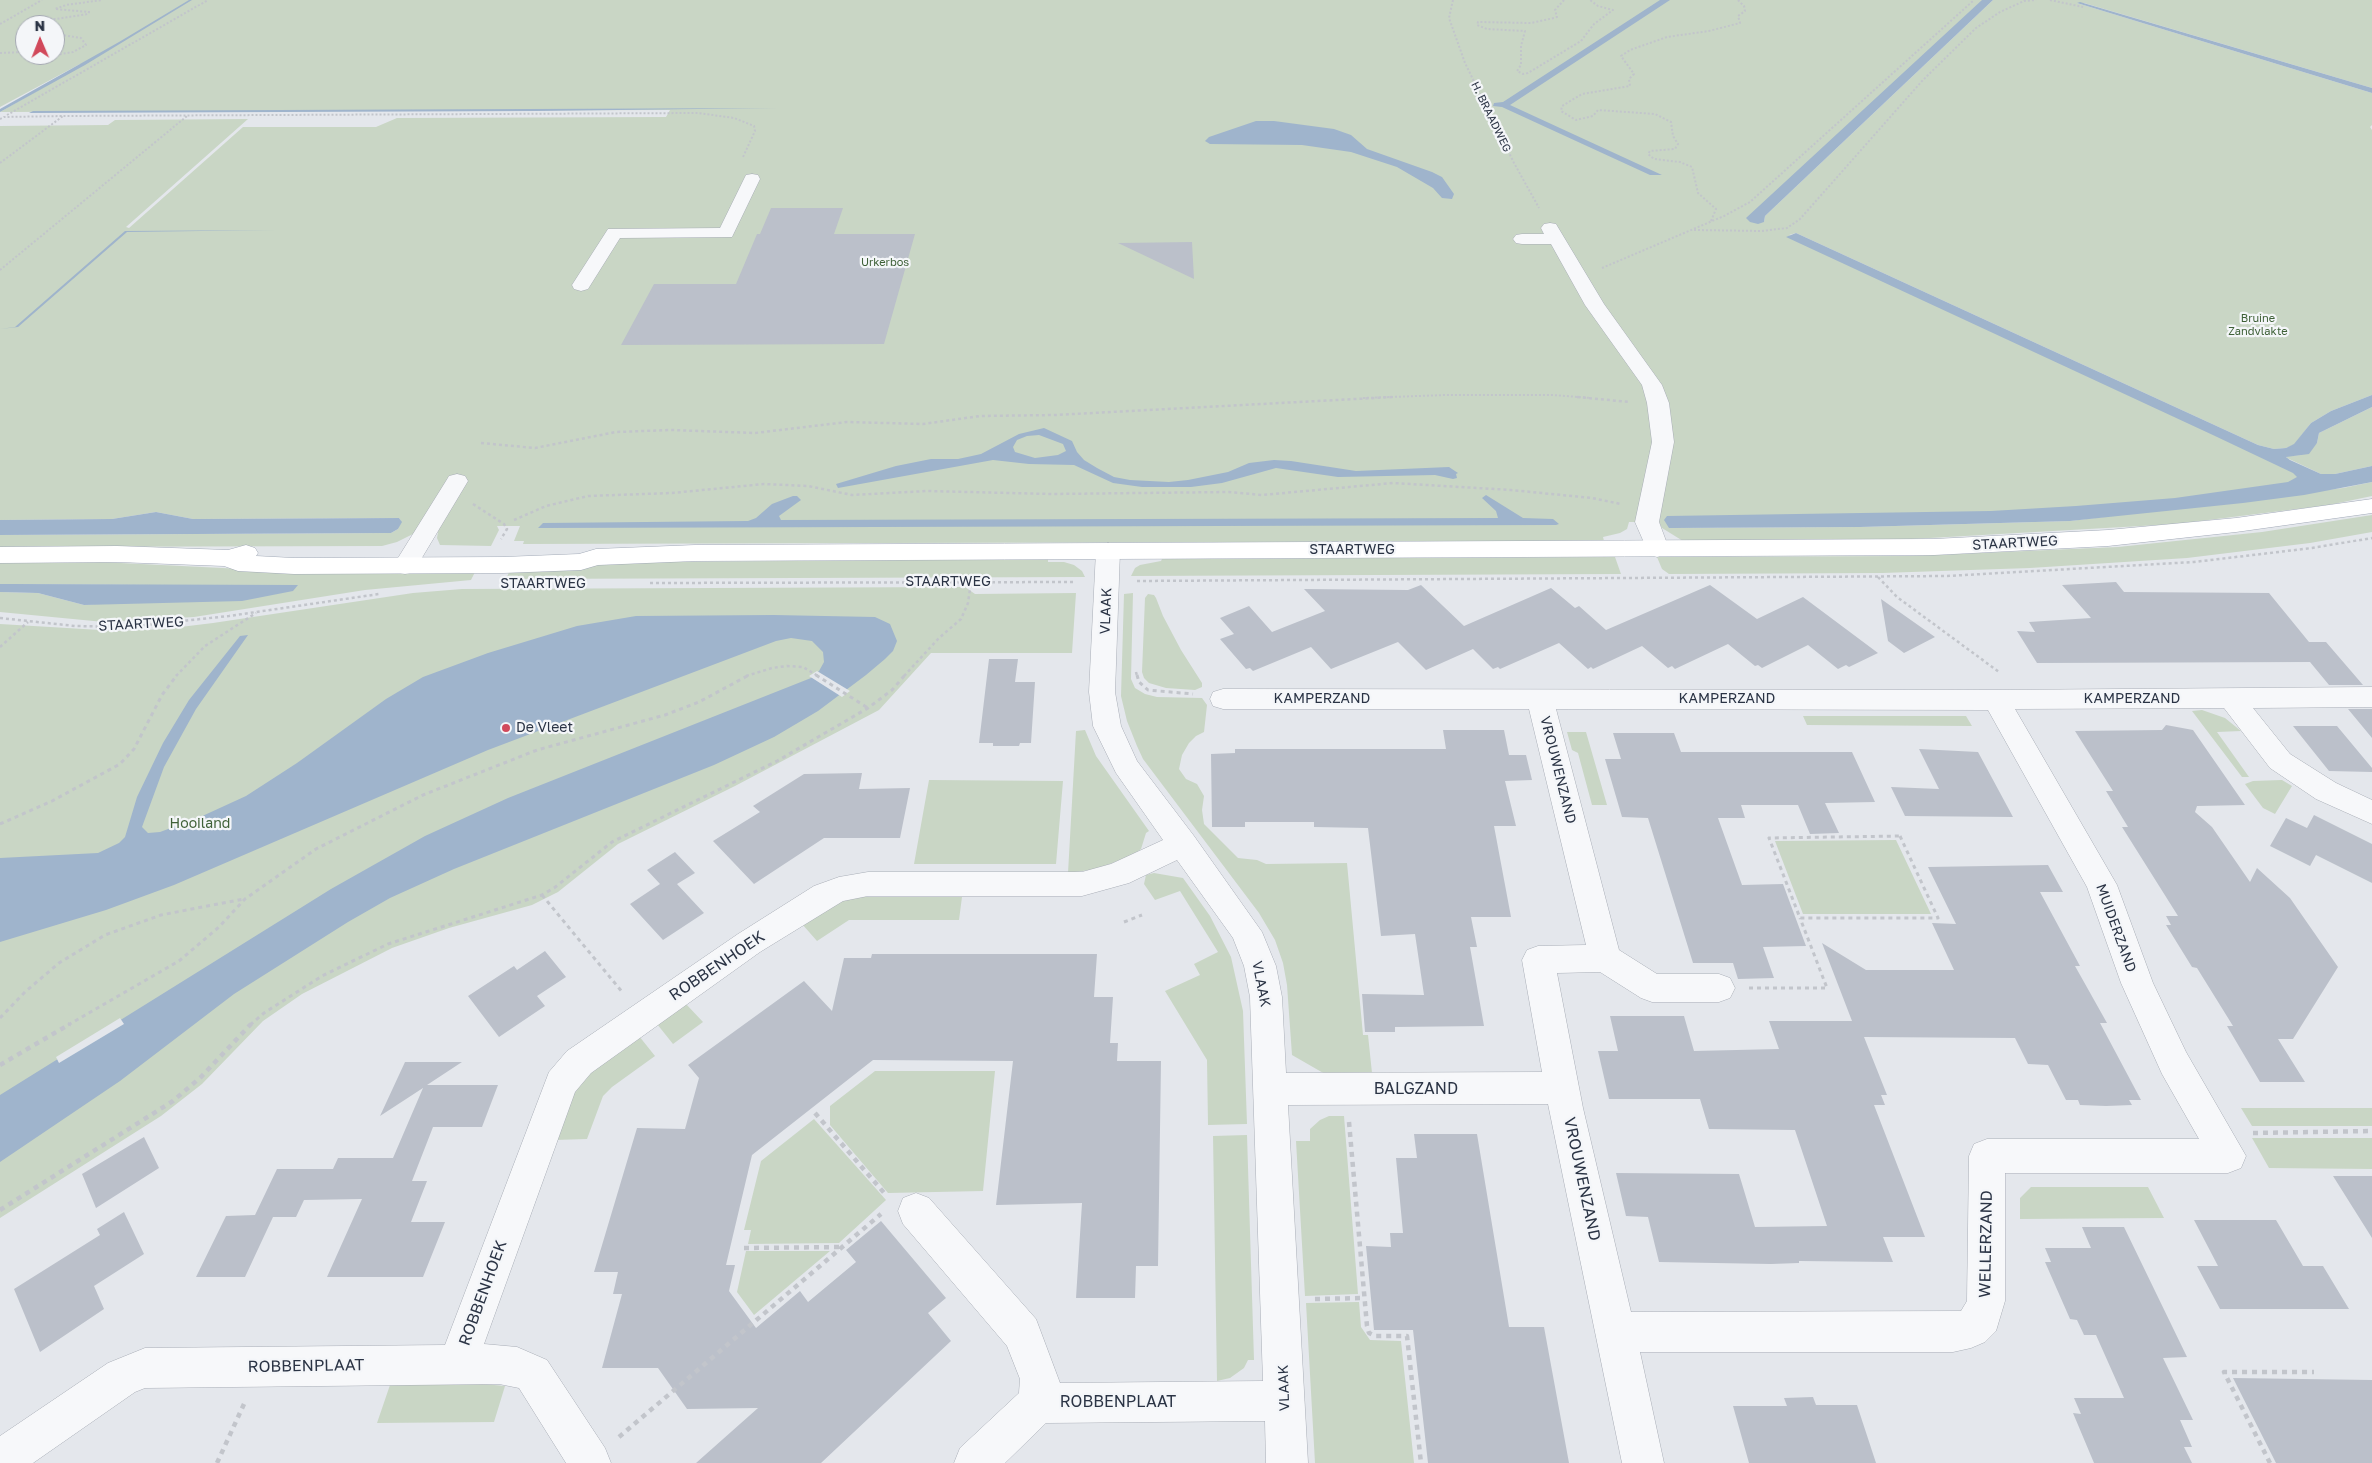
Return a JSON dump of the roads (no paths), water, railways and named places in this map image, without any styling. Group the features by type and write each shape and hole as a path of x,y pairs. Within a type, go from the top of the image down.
{"main road":[{"name":"STAARTWEG","path":"0,555 116,554 228,558 238,563 294,566 410,559 524,565 582,562 596,557 695,553 1934,547 2108,538 2245,524 2372,506"}],"street":[{"path":"581,285 614,233 726,233 752,178"},
{"path":"1522,239 1553,233 1579,278 1652,386 1658,403 1663,442 1638,507 1657,549"},
{"path":"410,559 462,490"},
{"name":"VLAAK","path":"1108,551 1102,692 1104,714 1111,736 1126,766 1242,926 1260,966 1266,997 1287,1463"},
{"name":"KAMPERZAND","path":"1212,697 2009,700 2372,697"},
{"path":"2231,698 2280,761 2326,791 2372,813"},
{"name":"VROUWENZAND","path":"1540,699 1605,958 1538,960 1562,1088 1643,1463"},
{"name":"MUIDERZAND","path":"2009,700 2102,885 2137,983 2174,1063 2216,1133"},
{"name":"ROBBENHOEK","path":"457,1365 561,1083 579,1062 645,1014 825,895 846,887 868,884 1082,884 1122,880 1184,844"},
{"path":"1605,958 1652,988 1719,988"},
{"name":"BALGZAND","path":"1270,1089 1562,1088"},
{"name":"WELLERZAND","path":"1616,1332 1953,1332 1971,1328 1982,1317 1986,1301 1987,1156 2228,1156 2216,1133"},
{"path":"904,1207 1022,1333 1040,1379 1038,1403 976,1463"},
{"name":"ROBBENPLAAT","path":"0,1461 122,1377 145,1368 499,1364 517,1367 533,1374 601,1453"},
{"name":"ROBBENPLAAT","path":"1038,1403 1284,1401"}],"water":[{"path":"192,0 85,65 0,112 0,109"},
{"path":"1660,0 1670,0 1510,105 1662,175 1650,175 1502,107 1493,106 1494,103 1503,102"},
{"path":"1982,0 1993,0 1765,216 1764,222 1758,224 1750,222 1746,218"},
{"path":"2080,2 2372,88 2372,93 2077,3"},
{"path":"777,108 537,111 29,113 33,111"},
{"path":"1256,121 1274,121 1334,129 1351,135 1367,149 1442,177 1454,194 1452,199 1442,198 1433,188 1397,167 1351,152 1302,145 1210,144 1205,141 1209,137"},
{"path":"275,230 127,232 18,327 0,329 15,327 125,231"},
{"path":"1796,233 2258,445 2274,449 2286,448 2294,444 2311,423 2331,411 2372,395 2372,407 2319,433 2317,443 2309,454 2286,457 2321,474 2335,474 2372,466 2372,482 2304,495 2243,503 2070,521 1860,527 1669,528 1664,520 1667,516 1991,511 2076,506 2175,498 2288,482 2297,477 2293,473 2215,436 1786,237"},
{"path":"1044,428 1072,441 1077,452 1084,460 1097,468 1114,477 1130,480 1169,482 1188,480 1228,472 1249,463 1274,460 1356,471 1449,467 1458,473 1456,474 1457,478 1453,479 1435,475 1338,477 1276,468 1222,483 1191,487 1142,487 1113,483 1074,465 1029,464 993,460 838,488 836,484 896,466 931,459 958,459 981,454 1019,434","holes":["1039,435 1063,444 1066,451 1058,455 1035,458 1015,452 1013,447 1017,440 1027,436"]},
{"path":"1486,495 1523,518 1553,519 1559,524 538,528 543,523 748,521 756,518 772,504 793,496 797,496 801,500 779,516 781,520 1498,518 1496,511 1482,498"},
{"path":"156,512 193,519 399,518 402,522 398,529 391,533 0,535 0,520 112,519"},
{"path":"0,584 298,585 293,591 242,601 84,605 38,593 0,592"},
{"path":"774,615 875,617 890,624 897,641 893,651 866,675 818,711 774,737 714,765 454,869 390,898 348,922 234,994 120,1081 0,1162 0,1095 331,889 425,836 508,798 811,678 819,671 824,662 823,652 812,641 791,638 776,641 488,750 174,885 106,910 0,942 0,858 98,853 119,843 125,837 137,797 163,743 189,700 240,636 248,635 196,709 164,767 142,827 148,833 160,832 198,818 246,796 297,763 386,699 423,677 488,653 577,626 636,616"}],"place":[{"name":"De Vleet","path":"506,728"}],"park label":[{"name":"Urkerbos","path":"885,263"},
{"name":"Bruine Zandvlakte","path":"2258,325"},
{"name":"Hooiland","path":"200,824"}]}
